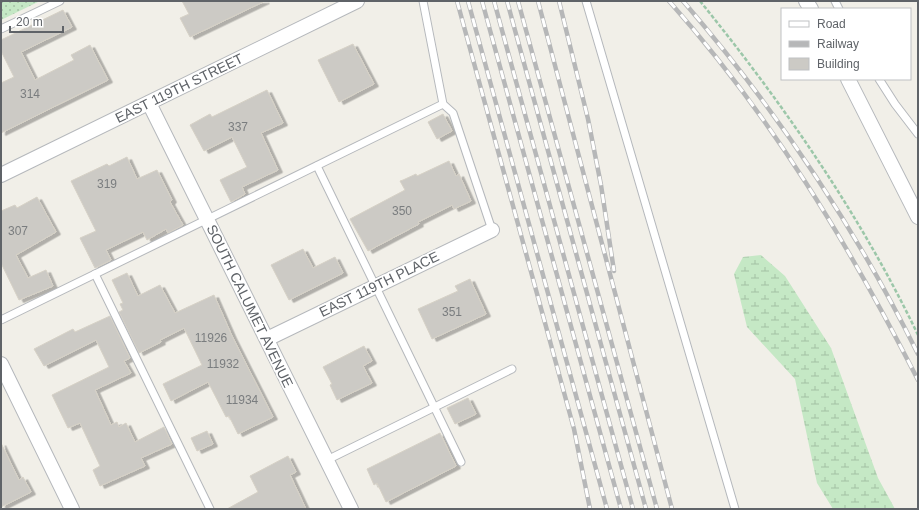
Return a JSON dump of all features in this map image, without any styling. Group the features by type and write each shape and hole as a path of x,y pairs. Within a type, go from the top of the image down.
{"street":[{"name":"EAST 119TH STREET","path":"1,175 357,1"},
{"path":"849,80 918,217"},
{"name":"SOUTH CALUMET AVENUE","path":"149,103 351,509"},
{"name":"EAST 119TH PLACE","path":"267,340 492,230"},
{"path":"1,364 72,509"}],"lane":[{"path":"1,30 60,1"},
{"path":"423,1 443,104 453,114 492,230"},
{"path":"586,1 736,509"},
{"path":"880,80 895,104 918,134"},
{"path":"1,320 443,104"},
{"path":"317,166 461,462"},
{"path":"95,274 210,509"},
{"path":"327,460 512,369"}],"path":[{"path":"700,1 750,63 808,144 851,210 918,335"}],"green space":[{"path":"1,1 40,1 1,20"},
{"path":"761,255 785,276 831,348 878,478 895,509 833,509 817,483 795,379 747,327 734,274 743,257"}],"building":[{"path":"182,1 265,1 190,37 180,18 189,14"},
{"path":"63,10 72,27 21,52 35,80 74,60 71,55 90,45 108,80 1,133 1,83 14,77 1,51 1,40"},
{"path":"353,44 374,84 339,102 318,60"},
{"path":"267,90 283,123 261,133 278,170 242,187 245,194 231,202 220,180 247,167 232,137 204,151 190,125 210,114 212,117"},
{"path":"443,114 452,131 437,139 428,122"},
{"path":"127,157 137,179 157,170 172,200 170,202 183,225 168,233 166,229 147,240 143,232 106,250 111,260 95,268 80,238 96,231 71,181 107,164 109,166"},
{"path":"449,161 456,176 459,174 471,201 454,209 452,205 418,222 419,224 368,251 350,219 405,190 400,181 416,174 417,176"},
{"path":"37,197 56,232 16,255 28,278 46,270 53,286 19,300 1,263 1,211 15,205 17,208"},
{"path":"303,249 313,268 335,257 343,273 289,300 271,265"},
{"path":"127,273 138,296 160,285 175,313 214,295 232,336 273,417 238,434 229,416 226,417 208,382 171,401 163,384 202,365 184,328 139,353 119,312 123,310 120,304 123,303 112,280"},
{"path":"470,279 486,314 432,339 418,309 458,291 455,286"},
{"path":"110,316 130,358 124,361 131,373 95,390 111,425 117,422 119,427 126,423 135,442 164,427 172,444 141,458 145,466 100,486 93,470 100,466 80,423 68,428 52,395 109,367 96,340 44,366 34,349 73,329 75,332"},
{"path":"364,346 372,361 363,366 372,383 337,400 330,385 332,384 323,367"},
{"path":"468,398 476,414 455,424 447,408"},
{"path":"207,431 213,444 197,451 191,438"},
{"path":"440,433 456,466 386,502 377,483 374,485 367,469"},
{"path":"1,443 19,480 23,477 31,492 1,507"},
{"path":"288,456 296,472 290,475 306,509 227,509 258,492 250,476"}],"railway":[{"path":"457,1 574,429 590,509"},
{"path":"468,1 607,509"},
{"path":"482,1 621,509"},
{"path":"494,1 633,509"},
{"path":"507,1 646,509"},
{"path":"518,1 657,509"},
{"path":"538,1 672,509"},
{"path":"559,1 588,119 601,185 614,271"},
{"path":"669,1 741,89 806,182 864,279 918,380"},
{"path":"683,1 750,84 812,170 868,260 918,354"}]}
